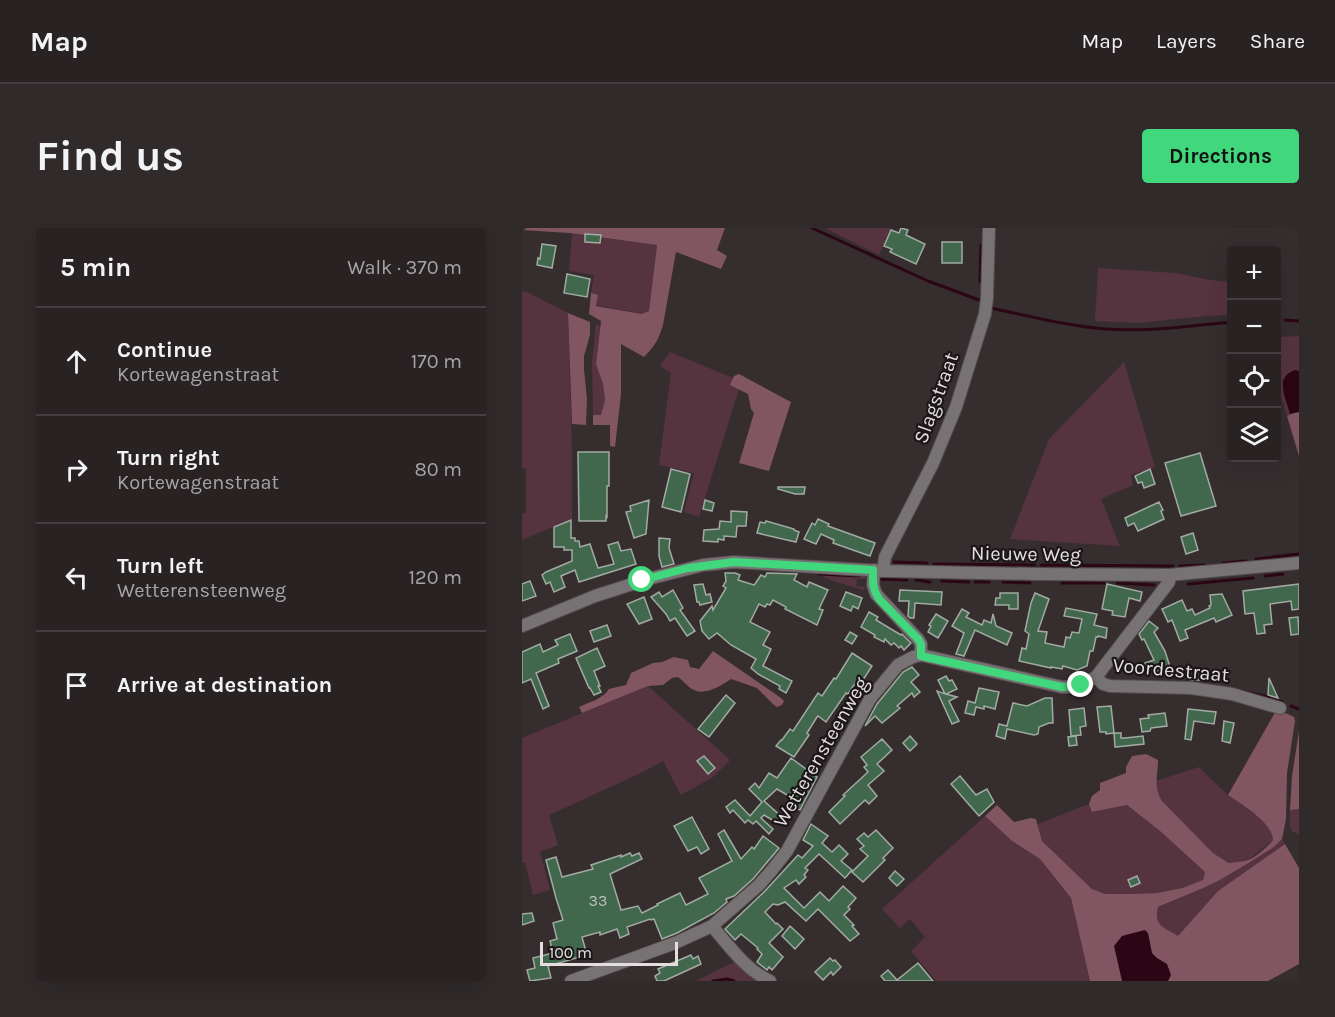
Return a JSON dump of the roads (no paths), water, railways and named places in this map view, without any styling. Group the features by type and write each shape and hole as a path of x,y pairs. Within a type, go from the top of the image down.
{"street":[{"name":"Slagstraat","path":"878,570 933,463 956,407 985,314 989,228"},
{"name":"Nieuwe Weg","path":"522,626 595,596 648,579 703,565 734,562 878,570 1169,575"},
{"path":"878,570 873,585 875,593 918,639 921,644 921,656 1062,687 1073,687 1096,677 1169,582 1169,575 1299,562"},
{"name":"Wetterensteenweg","path":"571,981 675,943 712,926 742,901 777,865 870,699 904,661 921,656"},
{"name":"Voordestraat","path":"1096,677 1103,684 1110,686 1191,688 1233,694 1280,708"},
{"path":"712,926 743,962 762,978 770,981"}],"waterway":[{"path":"812,228 928,281 979,300"},
{"path":"980,282 981,245"},
{"path":"991,308 1091,328 1122,330 1227,323"},
{"path":"1285,320 1299,321"},
{"path":"1256,559 1299,554"},
{"path":"1223,563 1246,561"},
{"path":"894,562 927,563"},
{"path":"934,564 1035,565"},
{"path":"1041,565 1173,566"},
{"path":"1180,566 1204,565"},
{"path":"819,574 859,576"},
{"path":"1265,576 1283,574"},
{"path":"1188,584 1253,578"},
{"path":"879,579 907,580"},
{"path":"916,580 930,582"},
{"path":"942,581 969,582"},
{"path":"975,582 989,582"},
{"path":"1003,582 1030,583"},
{"path":"1062,583 1104,583"},
{"path":"1117,583 1154,585"},
{"path":"1241,691 1282,702"},
{"path":"1291,706 1299,709"},
{"path":"713,981 727,979 734,981"}]}
